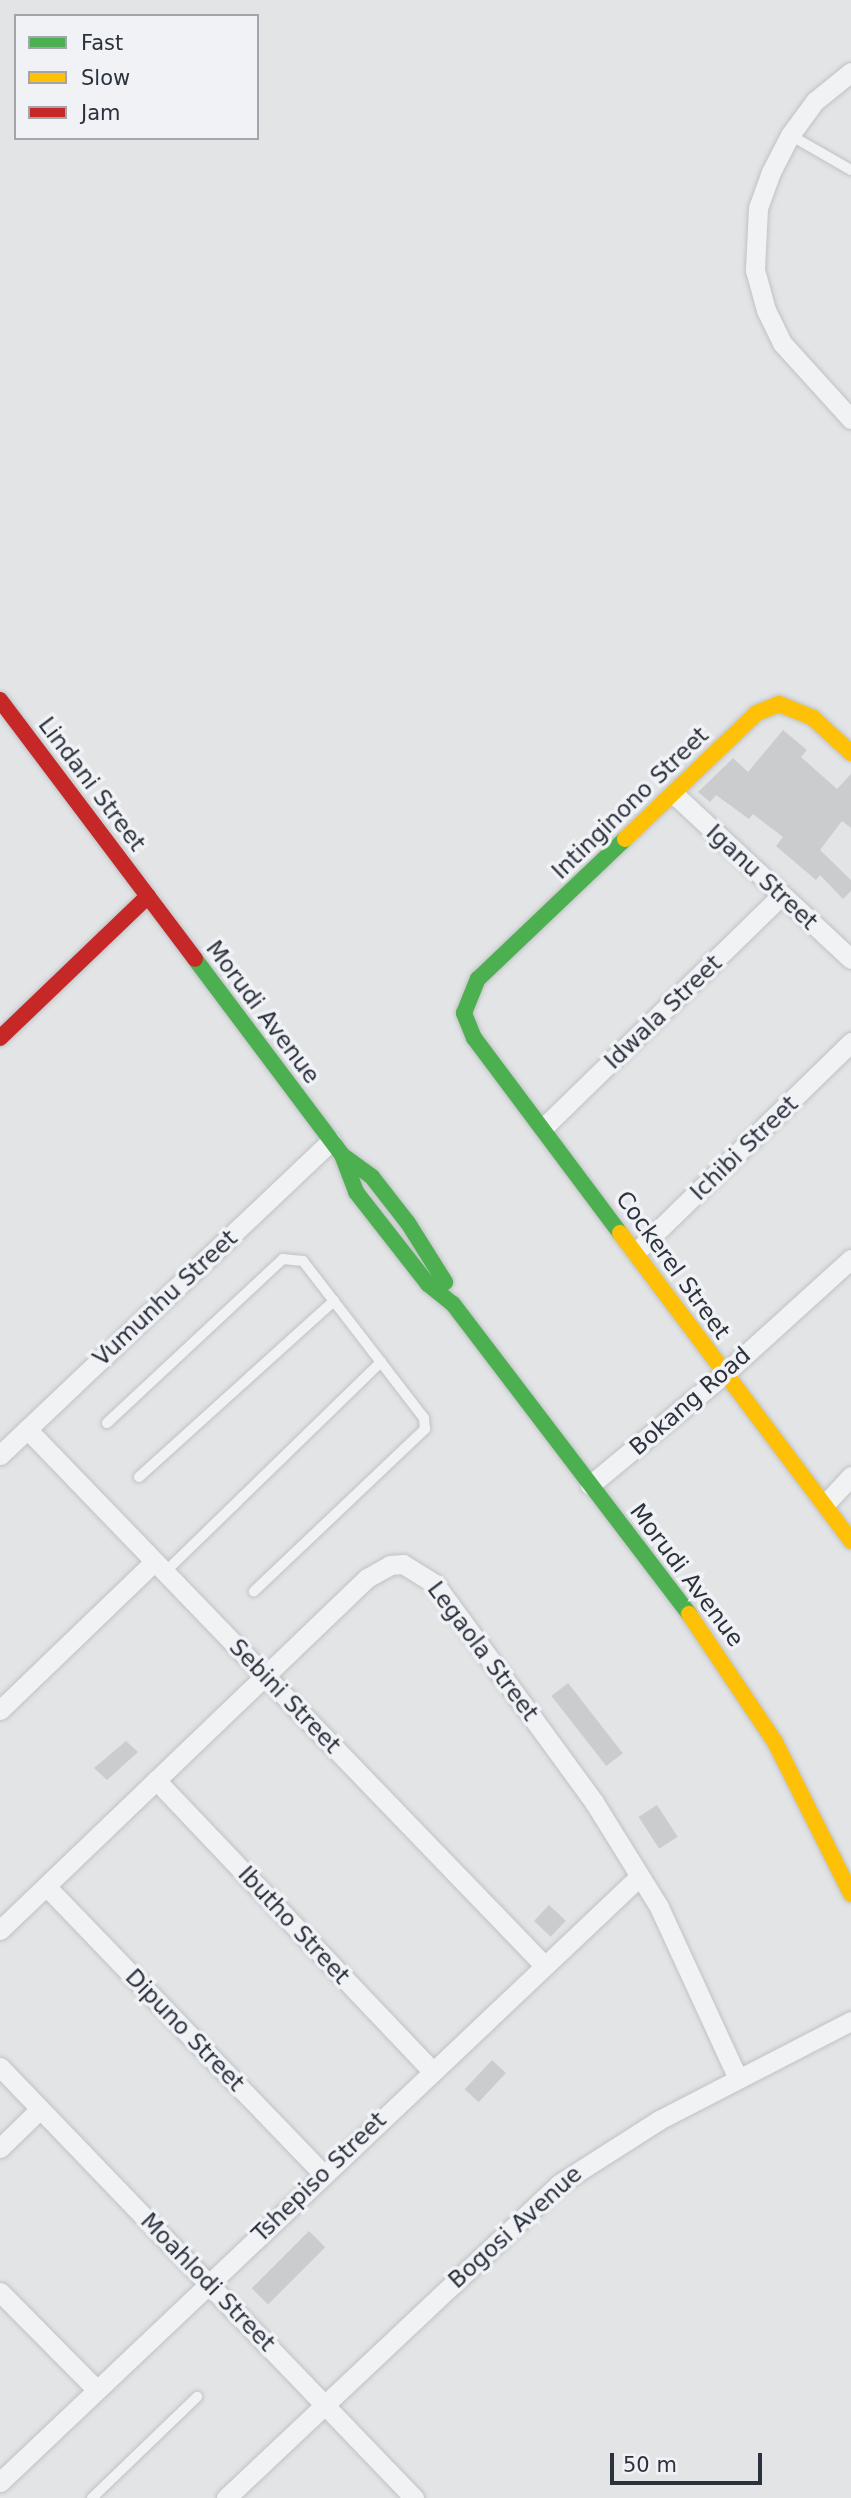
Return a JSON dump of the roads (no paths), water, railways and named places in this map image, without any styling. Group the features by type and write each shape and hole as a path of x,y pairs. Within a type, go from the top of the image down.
{"street":[{"path":"851,72 815,101 790,135 758,208 755,270 766,310 782,343 851,419"},
{"name":"Lindani Street","path":"0,700 148,896"},
{"name":"Intinginono Street","path":"464,1013 478,979 757,713 779,704 813,718 851,753"},
{"name":"Iganu Street","path":"674,794 780,897 851,959"},
{"path":"0,1038 148,896"},
{"name":"Morudi Avenue","path":"148,896 337,1148 372,1177 408,1223 441,1272 453,1304 736,1680 775,1742 851,1894"},
{"name":"Idwala Street","path":"544,1127 780,897"},
{"name":"Cockerel Street","path":"464,1013 474,1038 544,1127 723,1375 826,1503 851,1541"},
{"name":"Ichibi Street","path":"636,1252 851,1042"},
{"name":"Vumunhu Street","path":"0,1455 337,1148"},
{"name":"Bokang Road","path":"590,1485 723,1375 851,1259"},
{"name":"Sebini Street","path":"27,1429 158,1568 267,1675 542,1964"},
{"path":"826,1503 851,1476"},
{"name":"Legaola Street","path":"0,1930 379,1569 403,1564 416,1569 451,1606 594,1802 677,1942 738,2079"},
{"path":"0,1710 158,1568"},
{"name":"Ibutho Street","path":"156,1780 431,2070"},
{"name":"Tshepiso Street","path":"0,2482 542,1964 640,1876"},
{"name":"Dipuno Street","path":"46,1886 323,2174"},
{"name":"Bogosi Avenue","path":"226,2498 559,2184 624,2139 851,2021"},
{"name":"Moahlodi Street","path":"0,2067 414,2498"},
{"path":"0,2148 39,2110"},
{"path":"0,2292 96,2389"}],"lane":[{"path":"790,135 851,170"},
{"path":"107,1423 283,1259 303,1261 424,1418 425,1429 254,1591"},
{"path":"139,1477 334,1301"},
{"path":"158,1568 381,1362"},
{"path":"92,2498 197,2397"}]}
